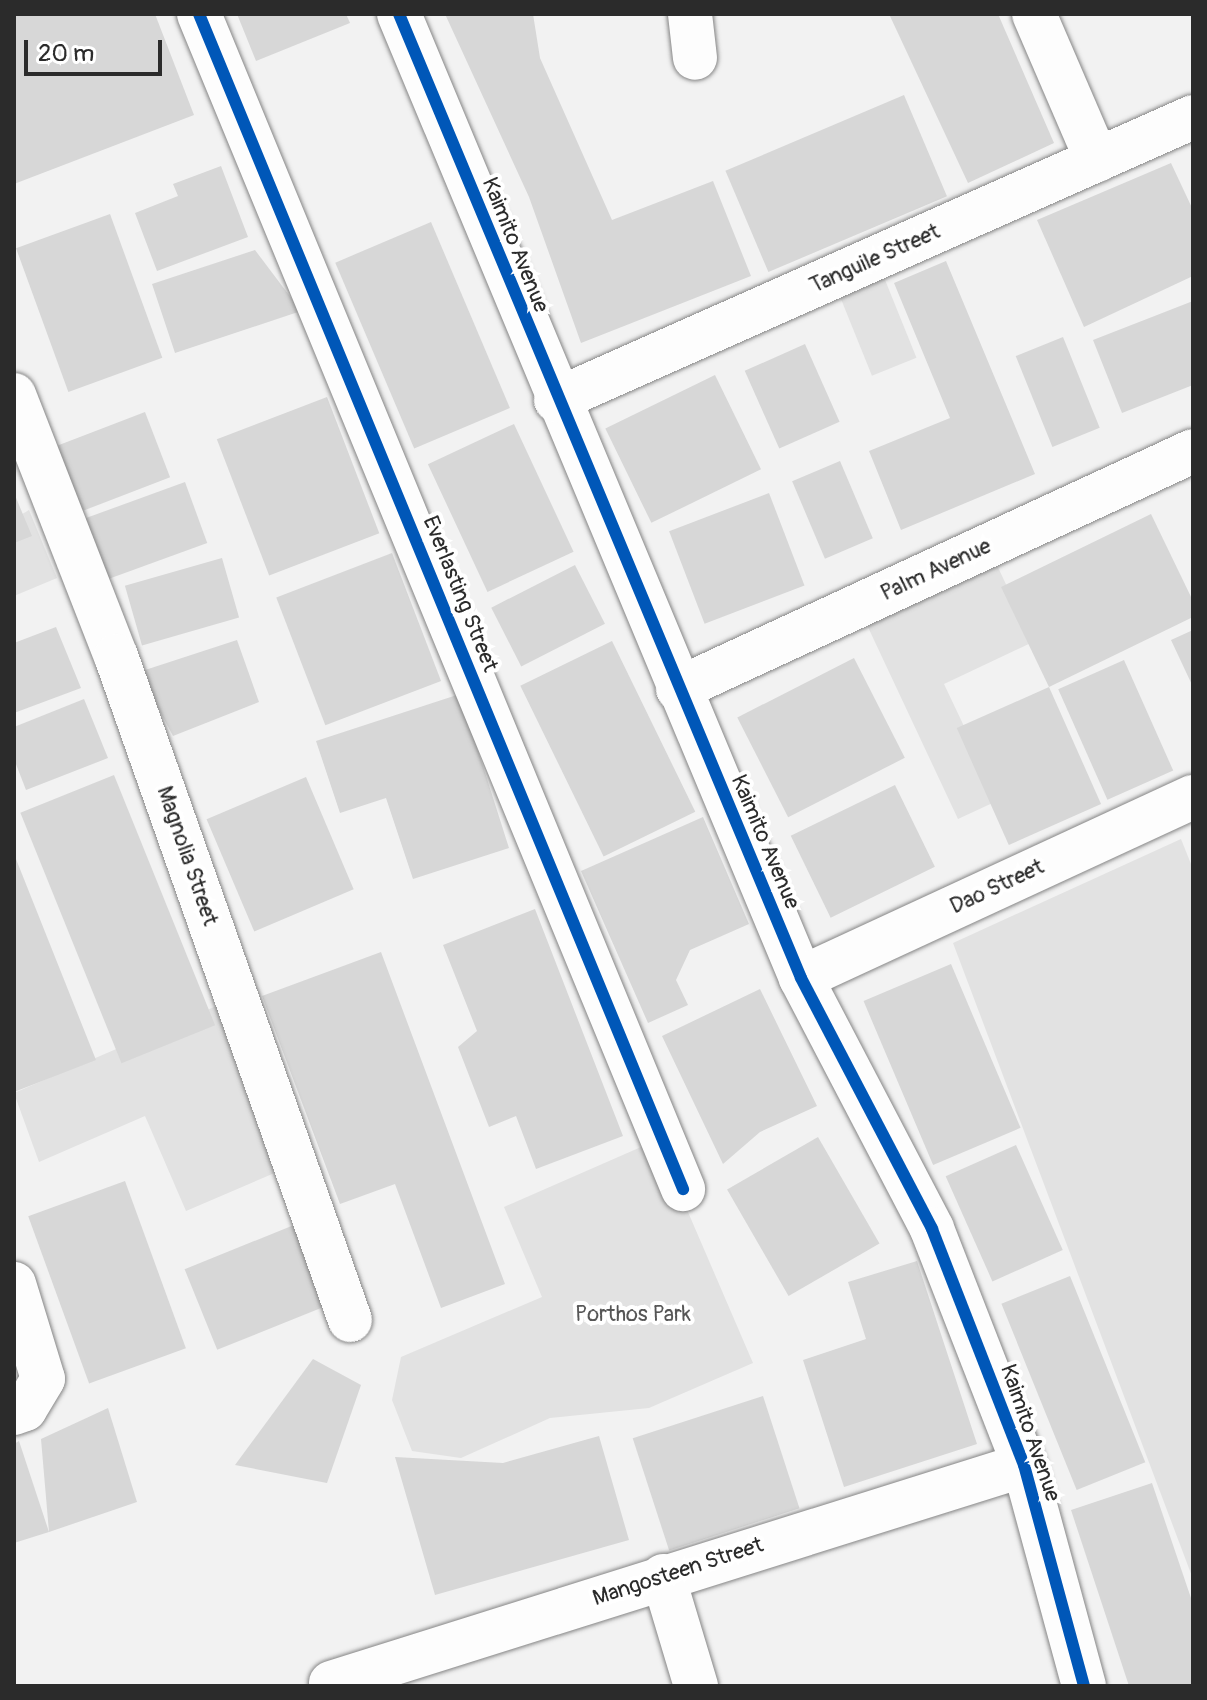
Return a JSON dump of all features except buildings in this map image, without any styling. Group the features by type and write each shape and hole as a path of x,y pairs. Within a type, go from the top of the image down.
{"street":[{"name":"Everlasting Street","path":"199,14 683,1189"},
{"name":"Kaimito Avenue","path":"399,14 556,400 801,978 932,1229 1024,1465 1084,1686"},
{"path":"690,14 695,58"},
{"path":"1034,14 1097,160"},
{"name":"Tanguile Street","path":"556,400 1193,117"},
{"name":"Magnolia Street","path":"14,395 116,656 350,1320"},
{"name":"Palm Avenue","path":"678,689 1193,451"},
{"name":"Dao Street","path":"801,978 1193,797"},
{"path":"14,1284 43,1379 25,1409 14,1413"},
{"name":"Mangosteen Street","path":"324,1685 1024,1465"},
{"path":"663,1576 696,1686"}],"green space":[{"path":"879,265 916,358 872,376 834,283"},
{"path":"29,510 57,578 14,596 14,519"},
{"path":"989,548 1033,642 944,684 999,800 958,819 859,608"},
{"path":"1181,839 1193,869 1193,1579 953,943"},
{"path":"221,1004 291,1166 186,1211 145,1116 39,1162 14,1093"},
{"name":"Porthos Park","path":"657,1140 753,1363 649,1408 550,1418 461,1458 412,1451 392,1400 401,1357 542,1297 504,1207"}],"cycle path":[{"path":"199,14 683,1189"},
{"path":"399,14 801,978 932,1229 1024,1465 1084,1686"}]}
